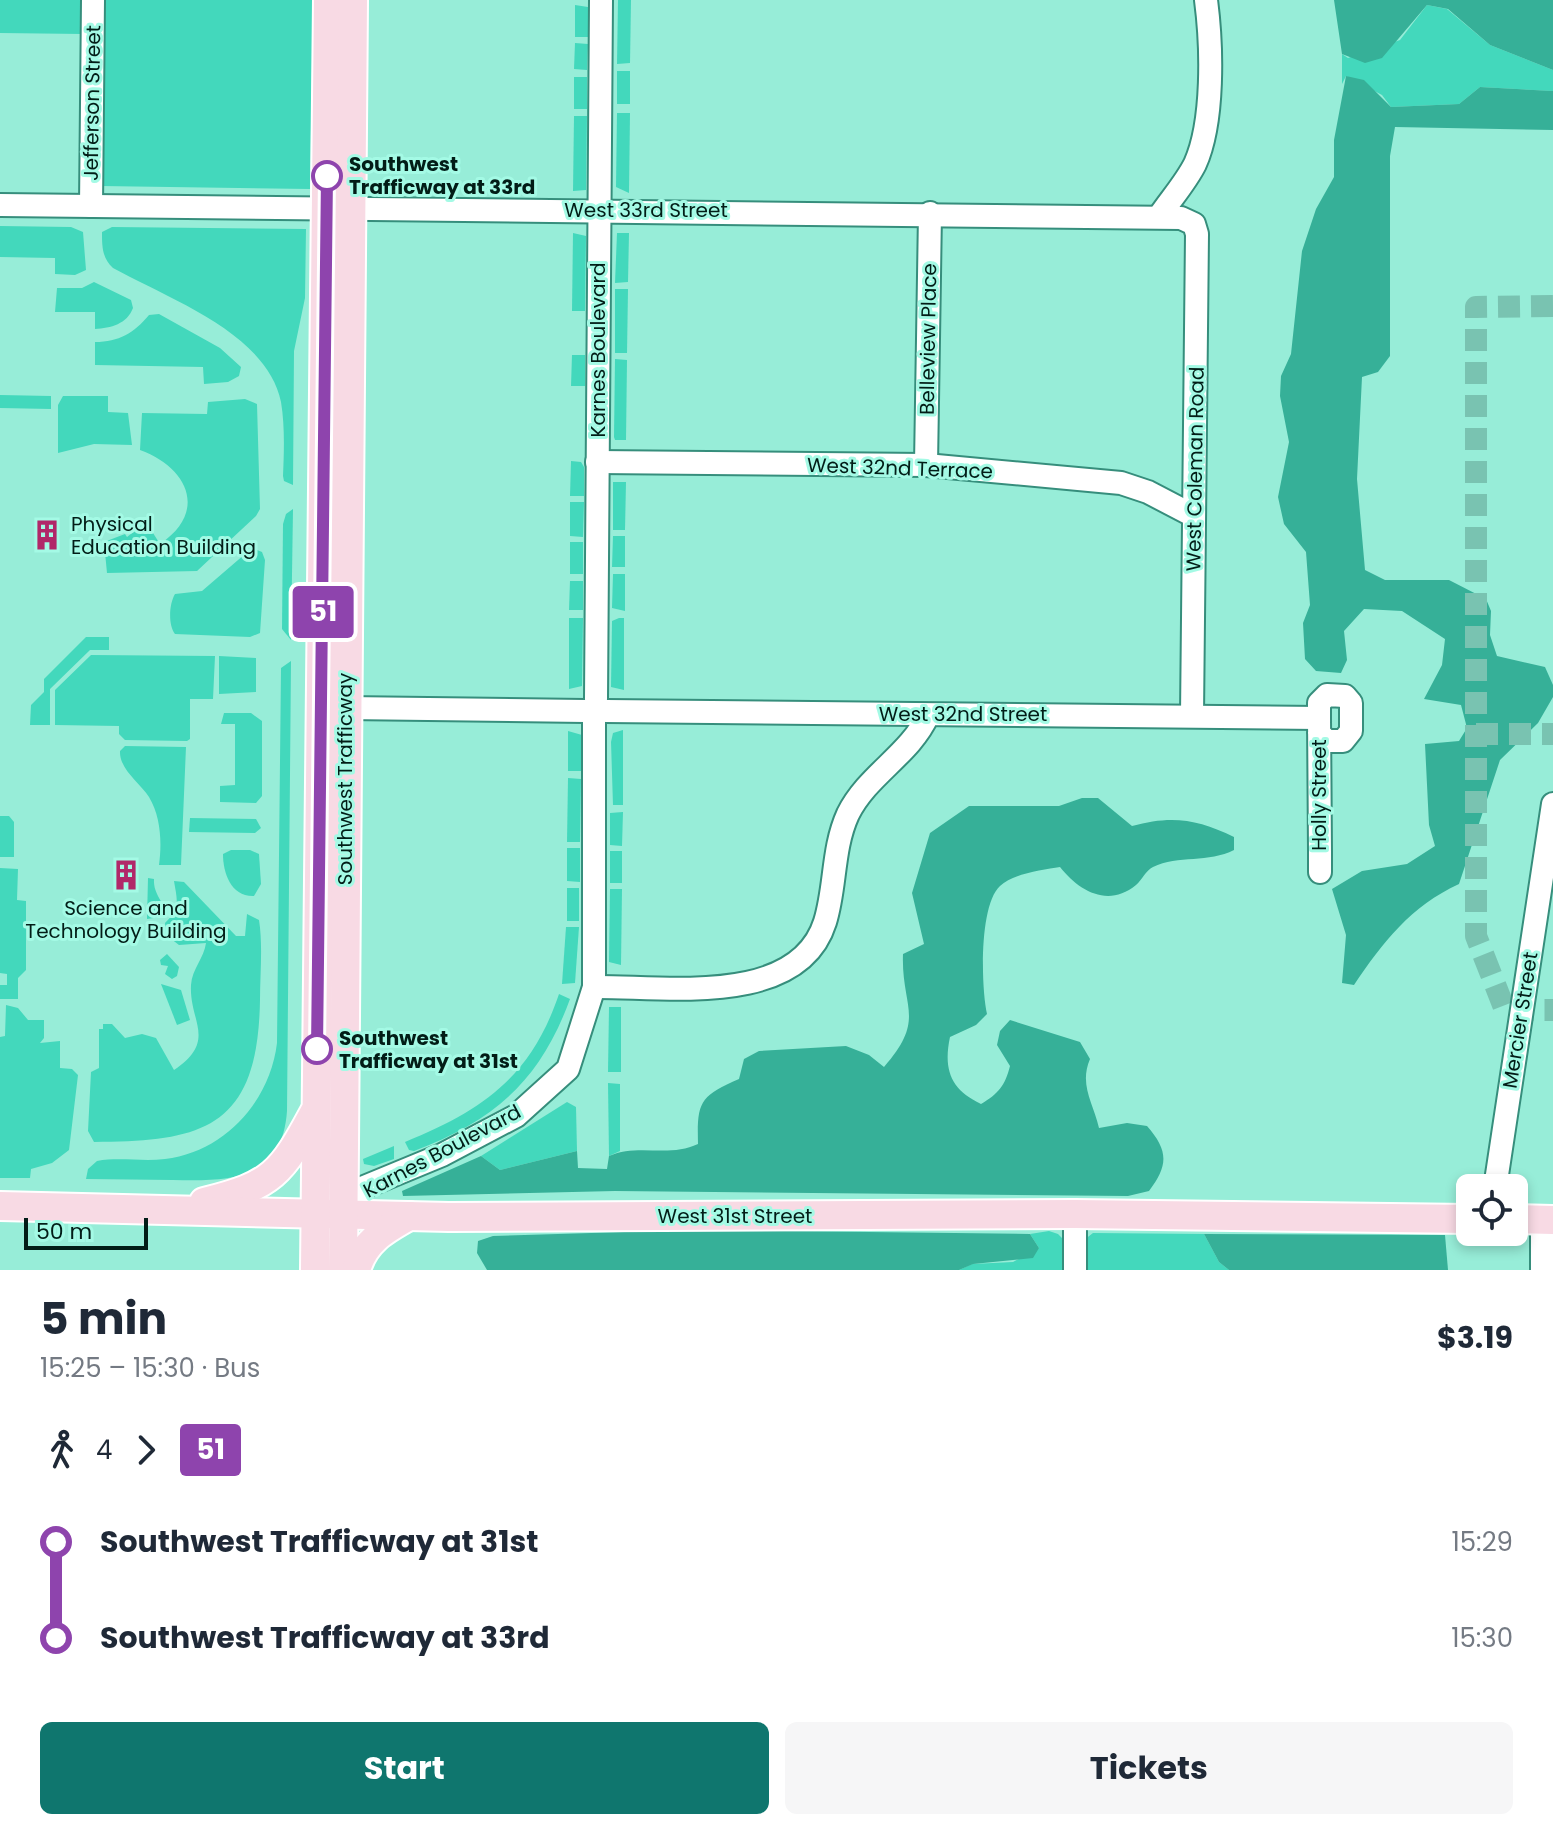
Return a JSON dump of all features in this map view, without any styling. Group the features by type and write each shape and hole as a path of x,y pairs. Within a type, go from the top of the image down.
{"main road":[{"name":"Southwest Trafficway","path":"315,1270 325,1223 346,708 338,208 328,0"},
{"name":"Southwest Trafficway","path":"343,1270 325,1223 317,1109 338,208 353,0"},
{"path":"172,1210 254,1189 270,1179 294,1151 317,1109"},
{"name":"West 31st Street","path":"0,1206 172,1210 325,1223 409,1216 1075,1214 1456,1219"},
{"path":"356,1270 360,1254 369,1243 409,1216"},
{"path":"1528,1219 1548,1220"}],"street":[{"name":"Jefferson Street","path":"91,206 93,0"},
{"name":"Karnes Boulevard","path":"325,1223 362,1188 442,1155 516,1116 527,1107 568,1069 594,987 601,0"},
{"path":"1160,215 1194,165 1206,128 1209,24 1206,0"},
{"name":"West 33rd Street","path":"0,205 1160,215 1181,218 1194,224"},
{"name":"Belleview Place","path":"926,465 930,213"},
{"name":"West Coleman Road","path":"1192,715 1197,234 1194,224"},
{"name":"West 32nd Terrace","path":"597,462 926,465 1121,483 1148,492 1194,516"},
{"name":"West 32nd Street","path":"346,708 1192,715 1319,725"},
{"path":"594,987 740,986 768,979 794,966 812,946 825,923 838,844 848,815 863,789 909,745 928,715"},
{"name":"Holly Street","path":"1319,725 1320,872"},
{"name":"Mercier Street","path":"1497,1174 1553,804"},
{"path":"1075,1214 1075,1270"},
{"path":"1542,1270 1548,1220"}],"green space":[{"path":"0,0 83,0 83,34 0,33"},
{"path":"104,0 313,0 310,189 101,186"},
{"path":"618,0 631,0 630,63 617,64"},
{"path":"1334,0 1553,0 1553,70 1490,45 1448,9 1427,5 1382,58 1365,63 1342,54"},
{"path":"575,5 588,7 588,37 575,37"},
{"path":"1427,5 1447,9 1490,45 1553,70 1553,91 1480,87 1459,104 1391,107 1382,95 1346,76 1342,84 1342,54 1348,58 1400,40"},
{"path":"575,43 588,44 587,70 574,69"},
{"path":"617,71 630,71 630,104 617,104"},
{"path":"1346,76 1364,80 1391,107 1459,104 1480,87 1553,91 1553,130 1395,127 1390,156 1390,356 1378,372 1362,377 1357,479 1365,570 1385,580 1449,580 1486,599 1491,611 1490,635 1497,656 1545,667 1553,685 1553,697 1538,723 1500,760 1459,884 1412,914 1376,954 1354,985 1342,983 1346,935 1332,889 1362,871 1407,864 1435,846 1429,825 1425,744 1459,741 1467,728 1461,705 1424,699 1442,665 1445,639 1402,611 1364,609 1344,631 1347,660 1341,673 1316,671 1305,659 1303,623 1310,605 1306,552 1284,524 1278,497 1289,442 1280,396 1281,376 1291,354 1302,251 1316,209 1334,177 1334,140"},
{"path":"574,77 587,77 587,109 574,109"},
{"path":"617,113 630,113 629,193 616,187"},
{"path":"574,116 587,116 586,190 573,191"},
{"path":"0,226 71,227 83,232 86,270 75,275 55,274 55,258 0,257"},
{"path":"112,227 306,229 305,298 294,351 293,485 284,481 283,476 281,402 272,378 257,356 213,321 113,268 105,256 102,237 102,232"},
{"path":"573,233 586,236 585,311 572,311"},
{"path":"617,233 629,233 628,282 615,283"},
{"path":"94,282 131,300 133,308 123,321 95,329 95,312 55,312 57,288 82,288"},
{"path":"615,289 628,289 627,353 615,353"},
{"path":"159,314 220,348 241,367 239,376 228,382 204,384 203,367 95,365 95,342 119,338 138,327 149,315"},
{"path":"572,355 585,355 585,386 571,386"},
{"path":"615,359 627,360 626,440 615,440 614,437"},
{"path":"0,395 51,396 51,409 0,408"},
{"path":"63,396 108,396 108,412 128,413 132,445 94,444 58,453 58,405"},
{"path":"245,399 257,404 260,509 256,516 197,571 107,573 104,542 125,534 127,537 146,522 160,544 175,531 184,518 188,504 186,491 170,467 140,450 142,413 207,414 208,402"},
{"path":"571,461 581,462 584,467 584,496 570,496"},
{"path":"613,482 626,482 625,530 613,530"},
{"path":"570,502 584,502 583,537 570,536"},
{"path":"293,509 291,640 282,629 283,524 286,514"},
{"path":"613,536 625,536 625,567 612,567"},
{"path":"570,542 583,542 583,574 570,574"},
{"path":"252,548 262,552 265,560 260,633 250,637 175,634 170,614 175,594 202,591"},
{"path":"613,574 625,574 625,611 612,608"},
{"path":"570,581 583,581 583,610 569,610"},
{"path":"569,618 583,618 582,686 569,689"},
{"path":"624,618 624,690 611,687 612,621"},
{"path":"86,637 109,637 109,650 90,650 50,689 50,725 30,725 31,705 44,692 44,679"},
{"path":"91,655 215,656 213,699 190,699 190,739 125,740 119,734 119,726 55,725 55,690"},
{"path":"219,656 256,658 256,692 219,694"},
{"path":"291,661 287,1111 283,1134 275,1152 263,1164 232,1177 214,1180 86,1179 88,1169 97,1161 165,1159 207,1146 241,1120 265,1085 277,1043 281,668"},
{"path":"224,713 251,713 262,721 262,796 256,803 220,802 220,786 235,785 235,724 221,724"},
{"path":"623,730 623,805 613,805 611,742 613,733"},
{"path":"568,731 582,735 581,771 568,771"},
{"path":"125,746 186,747 181,865 159,865 160,839 156,813 149,797 123,764 120,751"},
{"path":"568,778 581,779 580,842 567,842"},
{"path":"1082,798 1098,798 1132,826 1172,820 1208,826 1234,837 1234,850 1163,863 1148,870 1136,885 1115,895 1095,894 1085,889 1060,867 1021,875 1000,886 988,910 983,947 987,1014 976,1025 950,1037 949,1069 956,1085 981,1104 1000,1089 1008,1073 1010,1066 997,1045 1000,1031 1010,1020 1080,1042 1090,1059 1086,1085 1099,1128 1127,1123 1147,1126 1159,1143 1163,1165 1149,1191 1128,1196 615,1191 403,1196 402,1191 481,1156 500,1170 577,1151 578,1168 607,1169 609,1156 620,1152 676,1150 698,1144 698,1119 703,1102 739,1079 744,1059 759,1051 846,1046 869,1055 884,1067 905,1036 908,1024 903,954 924,944 912,893 930,833 969,806 1059,806"},
{"path":"623,812 622,846 610,845 610,813"},
{"path":"0,816 9,816 14,822 14,857 0,857"},
{"path":"190,818 256,819 261,828 255,833 189,832"},
{"path":"567,848 580,848 580,882 567,881"},
{"path":"231,850 250,850 259,854 261,884 254,896 239,893 230,882 223,854"},
{"path":"610,851 622,851 622,883 610,883"},
{"path":"0,868 18,869 17,900 26,901 26,970 18,978 18,999 0,999 0,985 7,985 7,974 0,973"},
{"path":"148,878 154,879 155,890 166,916 147,919"},
{"path":"174,881 184,882 236,936 245,936 247,914 259,920 260,1000 257,1042 249,1075 236,1100 218,1118 195,1130 167,1138 94,1142 88,1131 91,1072 99,1068 99,1029 103,1029 103,1024 112,1024 125,1038 142,1034 156,1038 174,1070 195,1049 198,1040 191,985 206,943 179,945 166,935 165,923 177,904"},
{"path":"567,888 579,888 579,921 567,921"},
{"path":"610,889 622,889 621,965 609,962"},
{"path":"566,927 579,927 575,983 562,984"},
{"path":"167,954 179,967 177,976 172,979 165,974 168,966 161,965 160,960"},
{"path":"161,984 181,990 190,1020 177,1025"},
{"path":"559,994 570,999 558,1028 529,1075 511,1094 468,1126 414,1151 409,1150 405,1142 481,1103 519,1069 548,1023"},
{"path":"6,1005 18,1008 28,1020 44,1020 44,1038 40,1043 60,1041 60,1068 72,1069 78,1075 69,1150 52,1163 31,1169 30,1178 0,1178 0,1037 5,1036"},
{"path":"609,1007 621,1007 621,1072 608,1072"},
{"path":"608,1083 620,1084 620,1151 609,1156"},
{"path":"567,1102 576,1107 577,1151 500,1170 481,1156"},
{"path":"394,1146 394,1159 374,1166 364,1164 363,1159"},
{"path":"691,1230 1030,1234 1039,1248 1033,1258 973,1264 959,1270 487,1270 477,1253 478,1241 493,1236"},
{"path":"1049,1231 1058,1234 1067,1243 1067,1270 959,1270 972,1264 1013,1262 1039,1248 1030,1234"},
{"path":"1093,1233 1204,1234 1219,1262 1229,1270 1085,1270 1084,1240"},
{"path":"1204,1234 1445,1235 1448,1270 1229,1270 1219,1262"}],"tunnel":[{"path":"1553,306 1476,307 1476,936 1505,1010 1553,1010"},
{"path":"1476,734 1553,734"}],"bus line":[{"name":"51","path":"317,1049 327,176"}],"place":[{"name":"Southwest Trafficway at 33rd","path":"327,176"},
{"name":"Physical Education Building","path":"47,535"},
{"name":"Science and Technology Building","path":"126,875"},
{"name":"Southwest Trafficway at 31st","path":"317,1049"}]}
